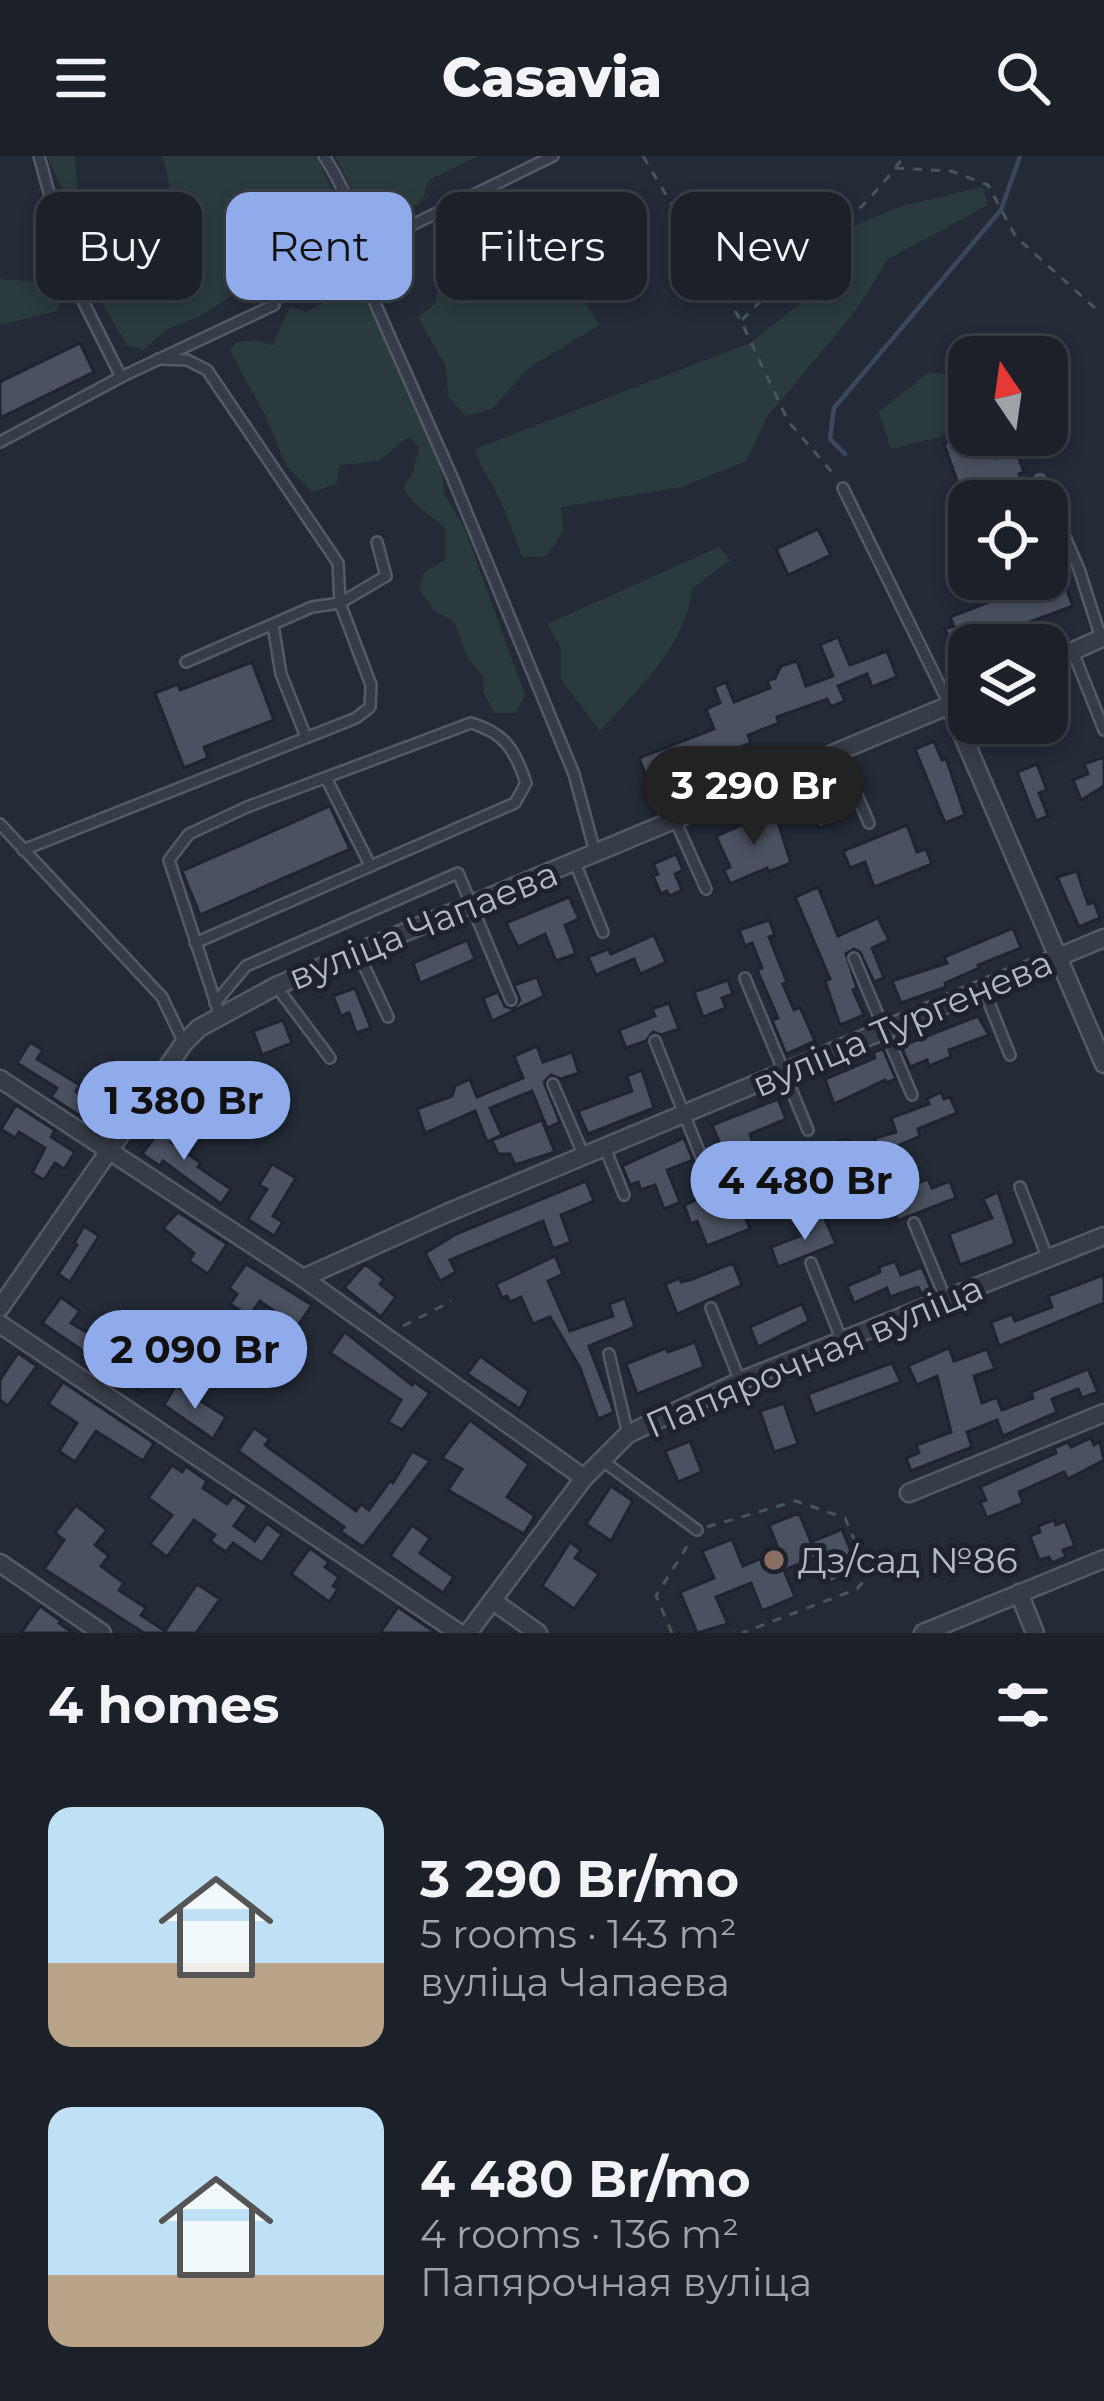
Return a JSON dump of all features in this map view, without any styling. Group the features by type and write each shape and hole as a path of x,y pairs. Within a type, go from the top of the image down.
{"street":[{"path":"1068,654 1102,638"},
{"name":"вуліца Чапаева","path":"0,1308 184,1043 218,1009 948,707"},
{"path":"967,744 1104,1064"},
{"name":"вуліца Тургенева","path":"303,1278 1104,938"},
{"path":"0,1078 303,1278 584,1478"},
{"name":"Папярочная вуліца","path":"468,1633 584,1478 628,1434 740,1381 1104,1236"},
{"path":"0,1324 459,1633"},
{"path":"909,1493 1104,1414"},
{"path":"923,1633 948,1628 1104,1558"},
{"path":"0,1564 102,1633"},
{"path":"1019,1593 1035,1633"},
{"path":"493,1601 538,1633"}],"lane":[{"path":"39,156 74,283 121,376"},
{"path":"324,156 344,192"},
{"path":"412,225 553,156"},
{"path":"374,300 574,774 596,854"},
{"path":"0,442 121,376 274,305"},
{"path":"23,850 356,718 370,707 371,685 340,603 338,563 207,370 187,360 158,359"},
{"path":"844,488 948,702"},
{"path":"186,662 312,607 340,603 386,576 377,542"},
{"path":"1068,544 1102,638"},
{"path":"273,625 281,674 306,737"},
{"path":"1072,652 1104,730"},
{"path":"195,943 514,803 526,784 516,754 497,731 471,723 189,834 169,860 195,943 218,1009"},
{"path":"838,751 869,823"},
{"path":"326,778 370,865"},
{"path":"675,820 706,889"},
{"path":"0,824 162,997 184,1043"},
{"path":"575,862 603,932"},
{"path":"218,1009 246,966 458,873 511,1000"},
{"path":"358,953 388,1017"},
{"path":"854,958 912,1095"},
{"path":"745,978 808,1130"},
{"path":"276,986 329,1058"},
{"path":"983,988 1010,1055"},
{"path":"655,1040 710,1179"},
{"path":"553,1084 584,1156"},
{"path":"604,1148 624,1195"},
{"path":"1020,1186 1048,1259"},
{"path":"914,1222 946,1300"},
{"path":"811,1263 842,1341"},
{"path":"711,1309 740,1381"},
{"path":"609,1354 628,1434"},
{"path":"600,1460 697,1530"}],"path":[{"path":"643,156 741,321 788,422 844,488"},
{"path":"741,321 880,190 904,156"},
{"path":"896,168 952,171 988,185 1016,238 1095,308"},
{"path":"388,1339 452,1301"},
{"path":"672,1633 656,1596 697,1530 796,1501 845,1518 868,1574 857,1589 742,1633"}],"shaded area":[{"path":"47,156 75,156 78,192 64,192"},
{"path":"162,156 316,156 333,192 226,192 226,299 199,317 167,329 143,350 127,345 100,300 202,300 202,192 170,192"},
{"path":"335,156 479,156 429,180 422,201 412,208 412,192 353,192"},
{"path":"982,187 988,205 888,259 857,309 767,417 746,461 681,487 561,507 563,532 546,556 522,557 475,449 750,343 803,300 851,300 851,228 902,206"},
{"path":"0,279 36,282 36,300 60,300 57,311 0,325"},
{"path":"436,298 584,300 599,325 526,370 492,409 466,416 449,398 445,365 418,318"},
{"path":"366,300 441,462 444,493 464,527 525,695 515,713 494,713 483,691 484,677 467,657 455,623 432,609 419,588 424,572 445,560 445,528 403,488 413,473 419,447 409,437 378,461 340,465 336,484 312,492 286,465 230,351 236,342 273,345 290,307 306,312 323,303"},
{"path":"929,372 948,375 948,428 940,437 891,449 879,412"},
{"path":"719,547 730,560 692,589 670,649 600,731 561,679 561,648 547,624"}],"building":[{"path":"80,343 94,372 0,418 0,382"},
{"path":"948,456 1018,456 1024,472 1019,474 1022,480 957,480"},
{"path":"818,529 831,555 788,575 776,549"},
{"path":"1068,593 1073,606 1024,624 953,624 950,617 989,602 1068,600"},
{"path":"838,637 850,665 887,651 897,677 872,687 867,674 838,686 845,701 831,707 827,699 777,717 779,723 748,735 751,743 738,748 747,768 733,774 728,763 720,766 716,754 648,781 639,758 714,729 706,709 720,703 714,687 726,682 734,702 770,688 767,681 775,678 781,666 797,661 806,686 833,676 820,645"},
{"path":"252,662 274,720 204,747 208,758 184,768 155,693 178,684 180,690"},
{"path":"934,741 942,760 946,758 965,815 945,823 915,749"},
{"path":"1104,757 1104,786 1081,800 1073,780 1088,774 1084,764"},
{"path":"1037,764 1047,790 1039,793 1048,816 1036,821 1017,772"},
{"path":"839,776 847,796 836,801 844,817 819,828 806,799 831,788 828,780"},
{"path":"330,806 350,849 200,915 182,871"},
{"path":"769,813 772,821 777,819 791,863 730,884 724,870 730,867 716,836"},
{"path":"907,825 917,852 926,849 932,864 874,887 865,862 850,868 843,851"},
{"path":"676,854 683,870 675,874 682,890 661,894 653,864"},
{"path":"1077,871 1088,904 1094,902 1100,918 1079,927 1057,877"},
{"path":"818,887 838,936 878,918 889,940 872,948 884,978 874,982 860,952 854,949 846,954 864,1015 840,1025 825,981 830,979 795,897"},
{"path":"569,897 579,919 565,925 576,954 556,961 545,934 518,947 506,923"},
{"path":"769,920 775,935 769,937 787,982 783,984 815,1041 786,1054 772,1020 778,1018 757,970 762,968 752,943 745,946 739,930"},
{"path":"1013,928 1021,948 978,965 945,983 946,987 901,1003 892,981 947,963 944,957"},
{"path":"654,935 666,962 640,974 634,959 596,975 588,957 608,949 611,954"},
{"path":"467,940 475,959 420,983 413,963"},
{"path":"537,977 544,996 492,1021 483,998 498,992 505,1006 513,1009 520,1000 514,985"},
{"path":"728,980 733,994 722,998 726,1008 703,1017 694,992"},
{"path":"355,988 371,1028 356,1033 349,1013 341,1016 333,996"},
{"path":"669,1003 679,1029 661,1035 653,1032 646,1041 626,1048 619,1030 655,1016 652,1009"},
{"path":"978,1016 989,1035 949,1050 951,1057 929,1066 927,1060 910,1067 901,1046"},
{"path":"283,1020 292,1043 262,1055 253,1031"},
{"path":"30,1042 43,1050 37,1059 80,1085 76,1091 103,1109 92,1124 51,1097 57,1088 17,1063"},
{"path":"537,1046 543,1062 572,1052 579,1073 561,1079 551,1075 544,1082 560,1122 547,1128 532,1091 490,1108 502,1135 487,1142 475,1111 425,1133 417,1109 452,1096 455,1086 470,1079 477,1097 523,1078 514,1056"},
{"path":"883,1049 896,1079 834,1104 825,1079 875,1058 873,1052"},
{"path":"642,1070 654,1108 588,1134 578,1111 632,1091 627,1076"},
{"path":"941,1092 944,1099 950,1097 957,1113 918,1129 920,1136 879,1154 875,1138 896,1132 891,1118 929,1104 927,1099"},
{"path":"778,1099 786,1119 750,1134 761,1163 738,1171 728,1143 721,1146 712,1125"},
{"path":"16,1105 55,1130 51,1137 75,1152 64,1169 55,1163 44,1180 32,1173 45,1148 19,1132 15,1138 1,1129"},
{"path":"542,1120 555,1152 515,1165 510,1154 498,1154 492,1140"},
{"path":"165,1123 178,1131 171,1142 231,1189 221,1204 163,1161 160,1166 142,1154"},
{"path":"684,1138 693,1160 667,1170 680,1202 664,1209 655,1185 641,1190 638,1182 630,1185 622,1166"},
{"path":"848,1138 855,1156 844,1160 849,1172 834,1178 832,1172 798,1185 789,1162"},
{"path":"272,1164 296,1178 273,1216 283,1222 274,1236 248,1219 267,1189 259,1185"},
{"path":"751,1177 756,1192 748,1195 751,1201 740,1205 750,1229 707,1246 684,1205"},
{"path":"928,1179 932,1188 950,1181 956,1198 897,1221 891,1200 914,1192 912,1185"},
{"path":"586,1181 594,1201 561,1215 571,1242 553,1249 543,1221 450,1260 456,1272 440,1281 425,1253 456,1234"},
{"path":"998,1192 1015,1244 960,1265 949,1234 992,1218 983,1199"},
{"path":"178,1212 227,1244 208,1274 189,1261 194,1253 163,1228"},
{"path":"823,1215 836,1244 778,1267 771,1247 810,1232 806,1223"},
{"path":"84,1226 99,1236 70,1282 58,1274"},
{"path":"555,1256 563,1274 548,1281 570,1331 613,1316 609,1304 625,1298 635,1327 589,1346 614,1412 598,1419 580,1368 550,1317 533,1324 521,1297 510,1302 507,1296 502,1298 496,1284"},
{"path":"895,1261 901,1275 922,1267 932,1291 922,1295 918,1287 890,1297 887,1288 854,1303 847,1286"},
{"path":"733,1263 742,1285 677,1314 665,1284"},
{"path":"246,1264 312,1305 297,1327 260,1301 232,1341 222,1334 239,1310 230,1304 237,1294 229,1288"},
{"path":"365,1264 396,1297 381,1317 344,1288"},
{"path":"1104,1275 1104,1303 999,1346 991,1322 1012,1314 1015,1321 1052,1307 1048,1296"},
{"path":"61,1297 80,1311 71,1323 107,1344 127,1310 139,1317 123,1345 167,1371 158,1385 150,1380 143,1392 42,1323"},
{"path":"802,1304 809,1321 758,1347 750,1327"},
{"path":"345,1332 412,1385 430,1393 402,1430 388,1422 401,1400 330,1353"},
{"path":"695,1342 704,1367 637,1394 626,1364"},
{"path":"949,1348 954,1361 987,1349 995,1369 974,1376 982,1403 997,1397 1002,1410 1033,1398 1031,1392 1088,1369 1098,1392 1082,1398 1078,1389 1052,1399 1057,1412 1003,1436 997,1420 967,1432 972,1447 911,1471 906,1458 919,1453 916,1445 951,1432 937,1376 917,1385 908,1366"},
{"path":"18,1353 37,1366 8,1406 0,1400 0,1380"},
{"path":"480,1356 529,1391 520,1409 467,1374"},
{"path":"892,1363 901,1382 815,1414 808,1394"},
{"path":"63,1382 154,1443 143,1461 96,1431 75,1462 59,1451 77,1423 48,1404"},
{"path":"176,1385 226,1417 213,1439 164,1405"},
{"path":"784,1403 798,1444 774,1452 760,1411"},
{"path":"470,1420 529,1464 507,1497 535,1516 524,1534 448,1490 462,1469 442,1458"},
{"path":"254,1428 270,1439 265,1445 356,1511 361,1504 369,1510 412,1451 430,1461 363,1547 341,1532 344,1527 238,1451"},
{"path":"1091,1438 1094,1445 1100,1442 1104,1460 1068,1479 1064,1472 1019,1492 1023,1503 987,1518 980,1487 1056,1453 1054,1448"},
{"path":"690,1441 702,1472 678,1482 665,1451"},
{"path":"172,1465 182,1472 186,1466 207,1481 203,1488 227,1504 233,1496 248,1506 234,1526 255,1541 267,1523 282,1534 262,1563 233,1543 226,1552 210,1541 215,1535 194,1520 167,1557 150,1544 172,1515 148,1498"},
{"path":"611,1486 633,1501 611,1541 586,1524"},
{"path":"76,1505 107,1530 95,1545 109,1556 101,1566 124,1583 119,1590 146,1608 141,1615 165,1631 197,1584 220,1599 196,1633 144,1633 44,1569 64,1540 55,1533"},
{"path":"799,1513 811,1542 842,1529 859,1571 827,1584 816,1557 784,1570 795,1597 762,1611 751,1583 716,1597 728,1624 697,1633 680,1592 714,1578 702,1551 732,1539 743,1566 779,1551 769,1525"},
{"path":"1054,1520 1056,1525 1065,1521 1075,1546 1063,1550 1066,1557 1052,1563 1049,1557 1039,1560 1030,1536 1040,1532 1038,1526"},
{"path":"412,1525 430,1538 420,1553 454,1577 443,1593 390,1556"},
{"path":"570,1542 581,1550 575,1558 599,1574 574,1609 542,1586"},
{"path":"310,1548 339,1577 329,1602 291,1574"},
{"path":"40,1606 61,1621 73,1633 21,1633"},
{"path":"398,1607 436,1633 380,1633"}],"waterway":[{"path":"845,454 830,439 834,408 1001,210 1020,156"}],"place":[{"name":"Дз/сад №86","path":"774,1560"}]}
